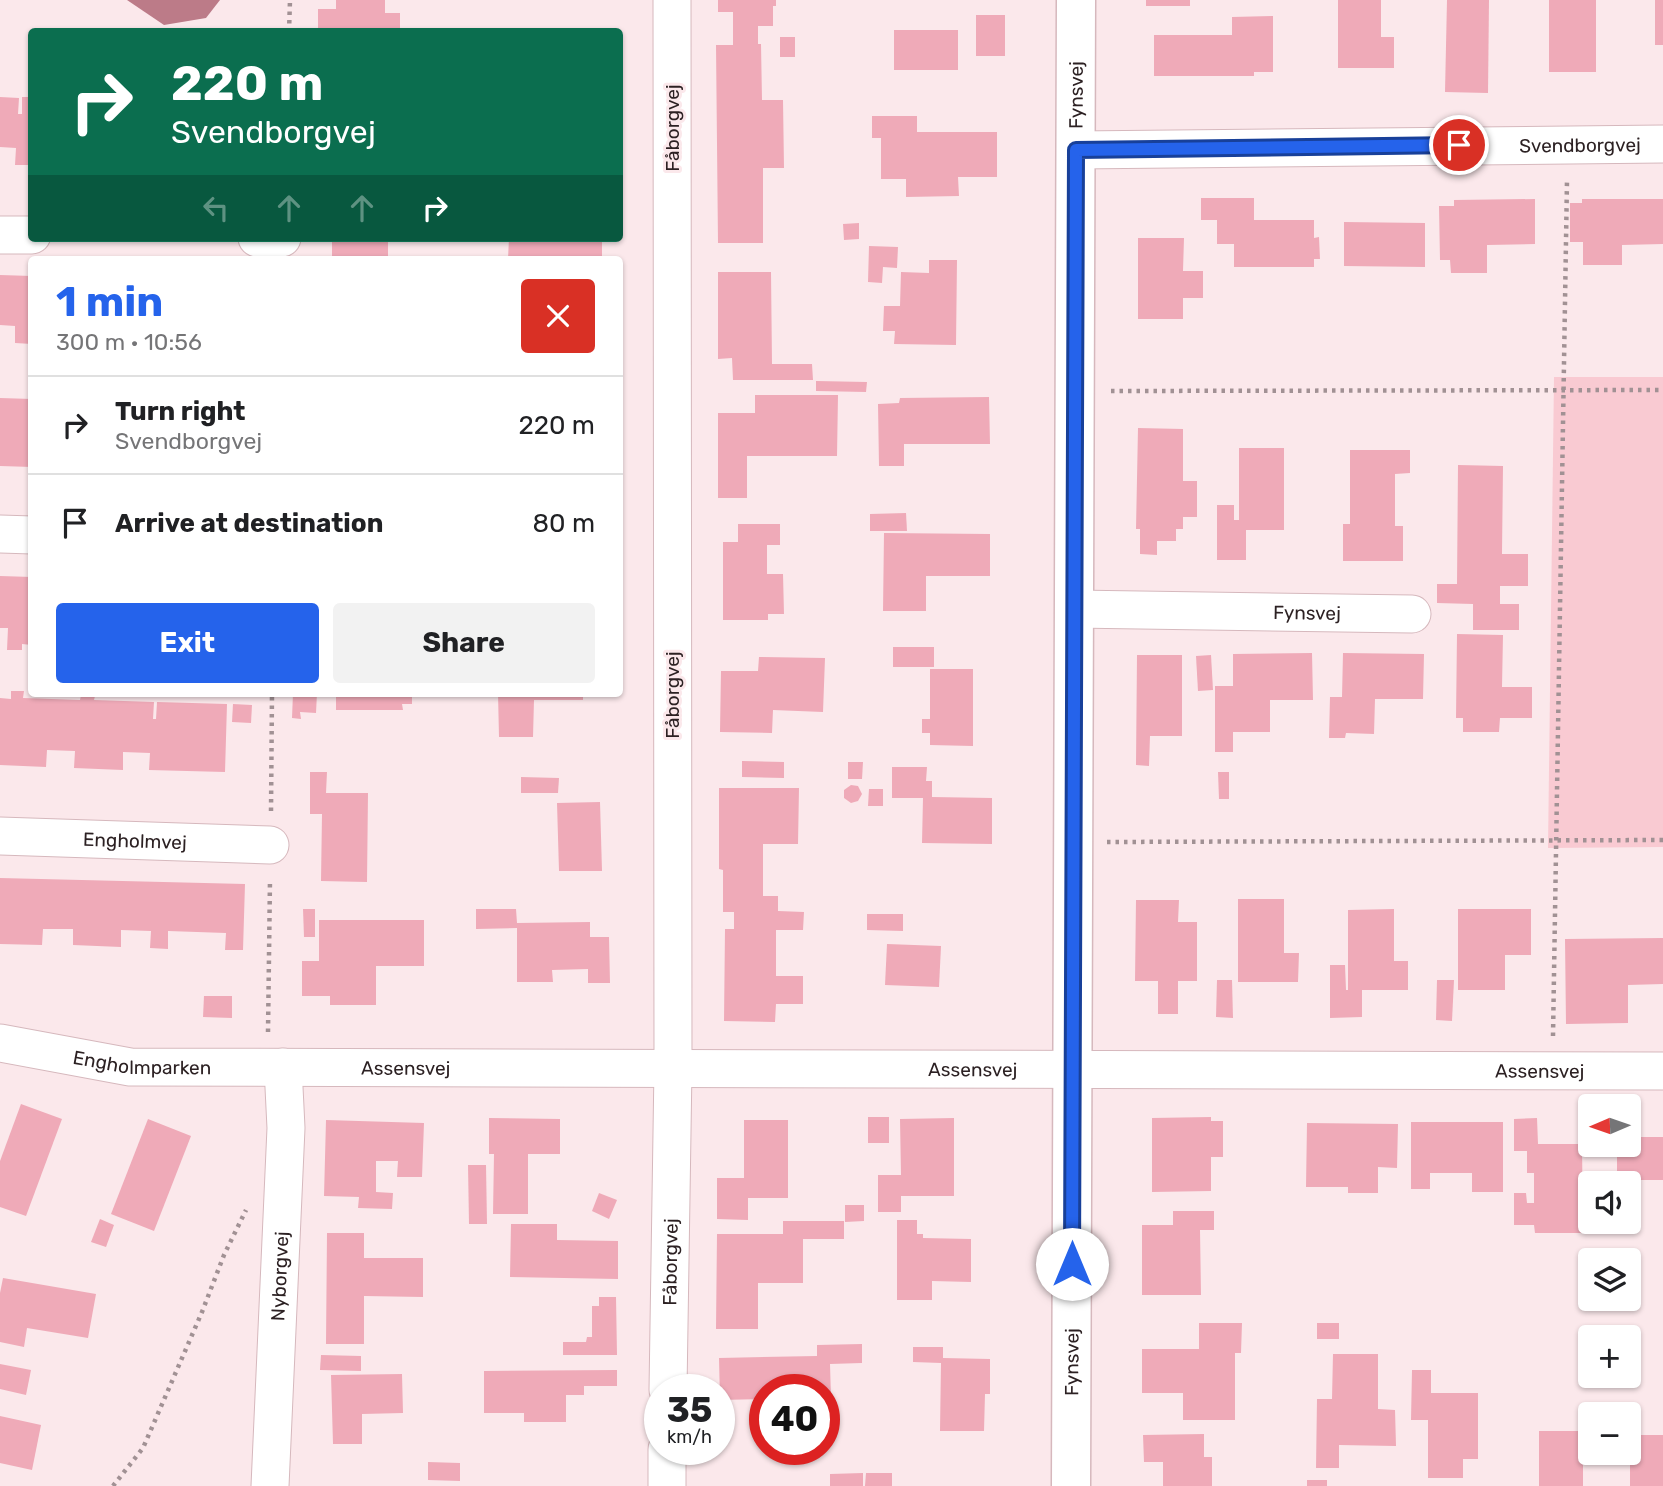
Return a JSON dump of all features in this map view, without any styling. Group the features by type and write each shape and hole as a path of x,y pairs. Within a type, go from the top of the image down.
{"street":[{"name":"Fåborgvej","path":"668,1374 673,1068 672,0"},
{"name":"Fynsvej","path":"1071,1486 1076,0"},
{"name":"Svendborgvej","path":"1076,150 1663,144"},
{"path":"0,235 28,235"},
{"path":"0,534 28,535"},
{"name":"Fynsvej","path":"1074,609 1412,614"},
{"name":"Engholmvej","path":"0,836 270,845"},
{"name":"Engholmparken","path":"0,1043 130,1066 283,1068"},
{"name":"Assensvej","path":"283,1068 1663,1071"},
{"name":"Nyborgvej","path":"270,1486 286,1128 283,1068"},
{"path":"667,1465 667,1486"}],"path":[{"path":"289,28 290,0"},
{"path":"1552,1072 1568,144"},
{"path":"1075,391 1663,390"},
{"path":"1073,842 1663,841"},
{"path":"113,1486 143,1448 246,1209"}],"shaded area":[{"path":"127,0 220,0 206,18 164,25"},
{"path":"1554,377 1663,377 1663,847 1548,848"}],"building":[{"path":"336,0 385,0 385,13 400,13 400,28 318,28 318,9 336,9"},
{"path":"718,0 776,0 776,6 773,6 773,26 758,26 758,44 761,44 762,100 783,100 784,168 763,168 763,243 718,243 716,45 733,45 733,12 718,12"},
{"path":"1146,0 1190,0 1190,6 1146,6"},
{"path":"1338,0 1381,0 1381,37 1394,37 1394,68 1338,68"},
{"path":"1447,0 1489,0 1488,93 1445,92"},
{"path":"1549,0 1596,0 1596,72 1549,72"},
{"path":"1655,0 1663,0 1663,45 1655,45"},
{"path":"976,15 1005,15 1005,56 976,56"},
{"path":"1273,16 1273,72 1254,72 1254,76 1154,76 1154,35 1232,35 1232,17"},
{"path":"894,30 958,30 958,70 894,70"},
{"path":"780,37 795,37 795,57 780,57"},
{"path":"0,97 19,98 18,114 22,114 22,97 28,97 28,165 15,165 16,148 0,147"},
{"path":"872,116 917,116 917,132 997,132 997,177 958,177 959,196 906,197 906,179 881,179 881,138 872,138"},
{"path":"1201,198 1254,198 1254,220 1314,220 1314,238 1319,237 1320,259 1314,259 1314,267 1234,267 1234,244 1217,244 1217,220 1201,220"},
{"path":"1535,199 1535,244 1487,245 1487,273 1451,273 1450,260 1440,260 1439,206 1454,206 1454,200"},
{"path":"1582,199 1663,199 1663,244 1622,245 1622,265 1583,265 1583,242 1570,242 1570,203 1582,203"},
{"path":"1344,222 1425,223 1425,267 1344,266"},
{"path":"859,223 859,239 844,240 843,224"},
{"path":"1138,238 1184,238 1183,271 1203,271 1203,298 1183,298 1183,319 1138,319"},
{"path":"332,242 388,242 388,256 332,256"},
{"path":"509,242 602,242 602,256 508,256"},
{"path":"869,246 898,247 897,268 883,267 882,283 868,282"},
{"path":"929,260 957,260 956,345 894,344 895,331 883,331 884,306 900,306 901,272 929,273"},
{"path":"718,272 771,272 772,364 812,364 813,380 733,380 732,358 718,359"},
{"path":"0,275 28,276 28,344 15,343 15,326 0,325"},
{"path":"816,381 867,382 866,392 816,391"},
{"path":"755,395 838,395 837,456 747,456 747,498 718,498 718,413 755,413"},
{"path":"989,397 990,444 904,444 904,466 879,466 878,404 899,403 900,398"},
{"path":"0,398 28,399 28,467 0,466"},
{"path":"1138,428 1183,429 1183,481 1197,481 1197,517 1183,517 1183,529 1176,529 1176,541 1157,541 1157,555 1140,554 1140,529 1136,529"},
{"path":"1239,448 1284,448 1284,530 1246,530 1246,560 1217,560 1217,505 1234,505 1234,520 1239,520"},
{"path":"1350,450 1410,450 1410,473 1395,474 1395,526 1403,526 1403,561 1343,561 1343,524 1350,524"},
{"path":"1458,465 1503,466 1502,554 1528,554 1528,586 1500,586 1500,604 1519,604 1519,630 1473,630 1473,604 1437,603 1437,584 1457,584"},
{"path":"906,513 907,531 870,531 870,514"},
{"path":"738,524 780,524 780,545 767,545 767,574 783,574 784,614 768,614 768,620 723,620 723,542 738,542"},
{"path":"884,533 990,534 990,576 926,576 926,611 883,611"},
{"path":"0,576 28,577 28,645 22,644 22,650 7,650 8,628 0,628"},
{"path":"1457,634 1503,635 1502,687 1532,687 1532,718 1500,718 1499,732 1463,732 1463,718 1456,718"},
{"path":"893,647 934,647 934,667 893,667"},
{"path":"1312,653 1313,700 1270,700 1270,732 1233,732 1233,752 1215,752 1215,686 1233,686 1233,654"},
{"path":"1343,653 1424,654 1423,699 1375,699 1374,734 1346,733 1345,738 1329,738 1330,697 1342,697"},
{"path":"1137,655 1182,655 1182,736 1150,736 1149,766 1136,765"},
{"path":"1211,655 1213,690 1198,691 1196,656"},
{"path":"759,657 825,658 823,712 773,710 772,733 720,732 721,671 758,671"},
{"path":"930,669 973,669 973,746 930,745 930,733 922,733 922,719 930,719"},
{"path":"11,691 24,691 23,698 80,700 81,697 95,697 94,700 154,702 153,719 156,719 157,702 227,704 225,772 149,770 150,753 123,752 123,770 74,768 75,751 47,750 46,767 0,765 0,698 11,699"},
{"path":"293,697 317,697 316,713 300,712 301,719 292,718"},
{"path":"336,697 412,697 412,704 402,704 403,710 336,710"},
{"path":"498,697 583,697 583,700 534,700 533,737 499,737"},
{"path":"233,704 252,705 251,723 232,722"},
{"path":"742,761 784,762 784,778 742,777"},
{"path":"848,762 863,762 862,779 848,779"},
{"path":"892,767 927,767 926,781 932,781 932,797 992,798 992,844 922,843 923,798 892,798"},
{"path":"310,772 327,772 326,793 368,793 367,882 321,881 322,814 310,814"},
{"path":"1218,772 1229,772 1229,799 1219,799"},
{"path":"521,777 559,778 558,793 521,793"},
{"path":"851,785 858,786 862,794 858,801 851,803 844,798 844,790"},
{"path":"719,788 799,788 798,844 763,844 763,896 778,896 778,911 804,912 803,930 776,930 776,976 803,976 803,1004 776,1004 775,1022 724,1021 725,929 734,929 734,912 723,912 723,870 719,869"},
{"path":"869,789 883,789 883,806 868,806"},
{"path":"600,802 602,871 559,871 557,803"},
{"path":"0,878 245,884 243,950 225,950 226,933 168,931 168,949 150,948 151,931 121,930 121,947 73,945 73,929 43,929 42,945 0,944"},
{"path":"1238,899 1284,899 1284,953 1299,953 1298,982 1238,982"},
{"path":"1136,900 1179,900 1178,922 1197,922 1197,981 1178,981 1178,1014 1158,1014 1158,981 1135,981"},
{"path":"303,909 315,909 315,937 304,937"},
{"path":"476,909 516,909 517,923 590,922 590,937 609,937 610,983 588,983 588,969 552,970 553,982 517,982 517,928 476,929"},
{"path":"1394,909 1394,961 1408,961 1408,990 1362,990 1362,1017 1330,1018 1330,965 1345,965 1348,990 1348,910"},
{"path":"1458,909 1531,909 1531,955 1505,955 1505,990 1458,990"},
{"path":"867,914 903,914 903,931 867,930"},
{"path":"319,920 424,920 424,966 376,966 376,1005 330,1005 330,996 302,996 302,961 319,961"},
{"path":"1663,938 1663,984 1628,985 1628,1023 1566,1024 1565,939"},
{"path":"887,944 941,946 939,987 885,985"},
{"path":"1217,980 1232,980 1233,1018 1216,1017"},
{"path":"1437,980 1454,980 1452,1021 1436,1020"},
{"path":"204,996 232,996 232,1018 203,1017"},
{"path":"21,1104 62,1119 26,1216 0,1207 0,1161"},
{"path":"868,1117 889,1117 889,1143 868,1143"},
{"path":"1211,1117 1211,1121 1223,1121 1223,1157 1211,1157 1211,1191 1152,1192 1152,1118"},
{"path":"489,1118 560,1119 560,1154 528,1154 528,1214 493,1214 494,1154 489,1154"},
{"path":"954,1118 954,1196 901,1196 901,1212 878,1212 878,1175 901,1175 900,1119"},
{"path":"1537,1118 1538,1144 1578,1144 1582,1171 1578,1171 1578,1233 1535,1233 1534,1225 1514,1225 1514,1193 1526,1193 1527,1203 1534,1203 1534,1173 1527,1173 1527,1151 1514,1151 1514,1119"},
{"path":"148,1119 191,1136 154,1231 111,1214"},
{"path":"326,1120 424,1123 422,1177 397,1177 398,1161 376,1161 376,1192 393,1193 392,1209 358,1208 359,1197 324,1196"},
{"path":"744,1120 788,1120 788,1198 748,1198 748,1220 717,1219 717,1178 744,1178"},
{"path":"1411,1122 1503,1122 1503,1192 1472,1192 1472,1173 1430,1173 1430,1189 1411,1189"},
{"path":"1307,1123 1398,1124 1397,1168 1378,1167 1378,1193 1348,1193 1348,1187 1306,1187"},
{"path":"1642,1137 1663,1137 1663,1180 1641,1180 1641,1171 1617,1171 1617,1157 1642,1157"},
{"path":"468,1165 486,1165 487,1224 469,1224"},
{"path":"599,1193 617,1200 609,1219 592,1211"},
{"path":"845,1205 864,1205 864,1221 845,1222"},
{"path":"1173,1211 1214,1211 1214,1230 1200,1230 1201,1295 1142,1295 1142,1225 1173,1225"},
{"path":"100,1219 114,1225 106,1247 91,1242"},
{"path":"897,1220 917,1220 917,1234 923,1234 923,1238 971,1239 971,1282 932,1281 932,1300 897,1300"},
{"path":"783,1221 844,1221 844,1239 803,1239 803,1283 758,1283 758,1329 716,1329 717,1234 783,1234"},
{"path":"511,1224 557,1224 557,1240 618,1241 618,1279 510,1277"},
{"path":"327,1233 364,1233 364,1258 423,1258 423,1297 364,1296 364,1344 326,1344"},
{"path":"3,1278 96,1294 88,1338 27,1328 24,1347 0,1342 0,1293"},
{"path":"599,1297 616,1297 617,1355 563,1355 563,1342 586,1342 587,1337 592,1337 592,1306 599,1306"},
{"path":"1199,1323 1242,1323 1241,1353 1235,1353 1235,1420 1183,1420 1183,1393 1142,1393 1142,1349 1199,1349"},
{"path":"1317,1323 1339,1323 1339,1339 1317,1339"},
{"path":"862,1344 862,1363 830,1364 830,1374 749,1374 749,1399 735,1400 735,1374 719,1374 719,1358 817,1356 817,1345"},
{"path":"913,1347 943,1347 943,1358 990,1359 990,1394 985,1394 984,1431 940,1431 941,1363 913,1362"},
{"path":"1333,1354 1378,1354 1378,1409 1395,1410 1396,1446 1339,1445 1339,1468 1316,1468 1317,1399 1332,1399"},
{"path":"321,1355 361,1356 361,1371 320,1370"},
{"path":"0,1364 31,1370 26,1395 0,1389"},
{"path":"617,1370 617,1386 584,1386 584,1395 566,1395 566,1422 524,1422 524,1413 484,1413 484,1371"},
{"path":"1412,1370 1431,1370 1431,1393 1478,1393 1478,1459 1463,1459 1463,1478 1428,1478 1428,1420 1411,1420"},
{"path":"402,1374 403,1413 362,1414 362,1444 333,1444 331,1375"},
{"path":"0,1416 41,1425 32,1470 0,1463"},
{"path":"1539,1431 1578,1431 1578,1465 1583,1465 1583,1486 1539,1486"},
{"path":"1204,1434 1204,1457 1212,1457 1212,1486 1163,1486 1163,1462 1144,1462 1143,1435"},
{"path":"1641,1435 1663,1435 1663,1486 1630,1486 1630,1465 1641,1465"},
{"path":"428,1462 460,1463 460,1481 428,1480"},
{"path":"863,1473 863,1486 830,1486 830,1474"},
{"path":"866,1473 892,1473 892,1486 865,1486"},
{"path":"1307,1480 1327,1480 1327,1486 1307,1486"}],"route":[{"path":"1072,1264 1076,150 1459,145"}]}
